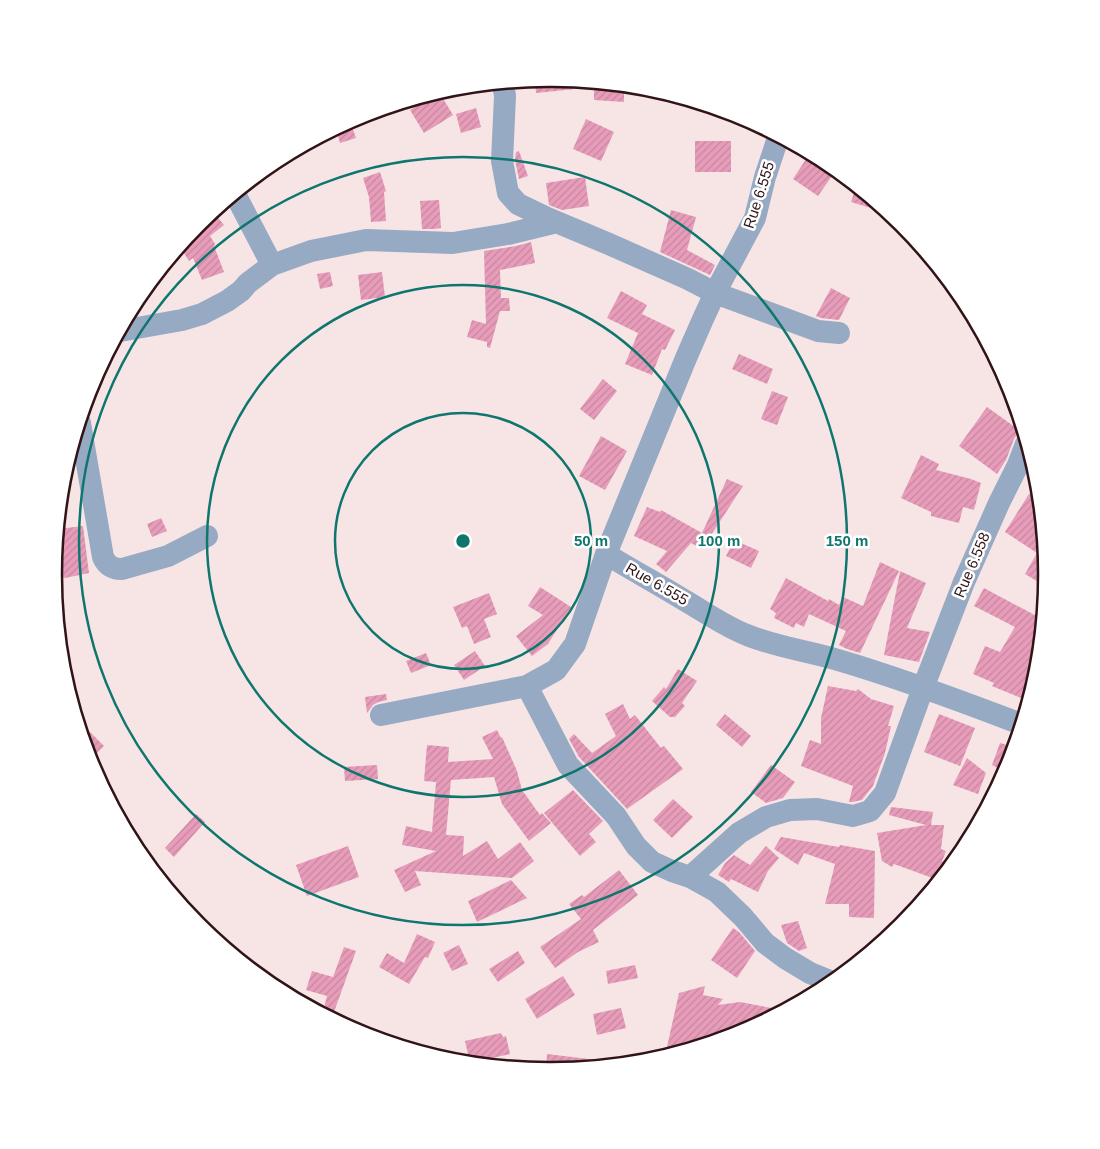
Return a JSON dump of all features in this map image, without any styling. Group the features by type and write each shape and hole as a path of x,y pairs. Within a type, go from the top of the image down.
{"street":[{"path":"504,89 502,161 508,193 518,204 688,279 714,293 818,332 839,333"},
{"name":"Rue 6.555","path":"777,143 764,177 755,218 714,293 606,554 677,595 718,622 747,636 837,659 899,679 1015,722"},
{"path":"238,200 272,265"},
{"path":"129,329 182,320 202,314 227,301 272,265 311,251 366,240 453,243 508,234 557,222"},
{"path":"82,437 103,557 109,566 115,569 122,569 168,556 207,536"},
{"name":"Rue 6.558","path":"690,877 739,833 766,817 790,810 816,809 853,816 870,811 885,793 922,688 964,582 1022,454"},
{"path":"381,714 527,686 556,670 575,644 606,554"},
{"path":"527,686 568,765 616,816 636,846 652,862 690,877 717,892 743,917 765,943 785,958 823,978"}],"building":[{"path":"536,87 584,88 536,93"},
{"path":"594,89 624,93 624,102 594,100"},
{"path":"443,99 453,115 424,133 410,110 416,106"},
{"path":"476,108 481,127 461,133 456,114"},
{"path":"586,119 614,132 601,161 573,149"},
{"path":"353,129 356,138 340,143 338,135"},
{"path":"695,141 731,141 731,172 695,172"},
{"path":"519,151 528,176 519,179 515,160 516,152"},
{"path":"806,159 831,177 818,196 793,179"},
{"path":"380,172 386,191 384,192 386,221 371,222 369,197 363,178"},
{"path":"585,177 589,206 562,210 549,205 546,183"},
{"path":"854,194 871,208 851,202"},
{"path":"439,200 441,228 422,229 420,201"},
{"path":"671,210 696,217 687,250 715,265 710,275 660,252"},
{"path":"218,218 224,225 210,236 215,244 214,246 224,272 202,280 193,258 189,261 184,252"},
{"path":"531,242 535,263 500,270 501,298 509,298 510,311 500,311 490,348 487,347 487,342 467,337 472,320 486,324 484,251"},
{"path":"330,272 333,286 320,289 317,274"},
{"path":"382,272 385,297 361,300 358,275"},
{"path":"831,288 850,298 839,320 816,316"},
{"path":"621,291 647,305 642,314 675,330 665,350 662,349 652,375 625,364 638,333 607,318"},
{"path":"739,354 773,369 767,384 732,369"},
{"path":"603,379 617,391 594,420 580,409"},
{"path":"772,391 788,397 777,425 761,419"},
{"path":"987,407 1015,427 1017,434 1006,460 997,474 959,446"},
{"path":"601,436 627,451 605,490 579,476"},
{"path":"921,455 939,464 936,470 981,483 974,510 963,507 959,523 931,516 931,512 901,498"},
{"path":"727,479 743,486 702,549 691,543 666,572 656,564 667,551 634,536 647,507 660,512 661,510 702,533"},
{"path":"1029,494 1030,494 1037,553 1005,532"},
{"path":"161,518 167,531 152,537 147,524"},
{"path":"83,526 89,573 62,577 65,528"},
{"path":"734,540 759,551 751,568 726,556"},
{"path":"1037,554 1038,582 1025,574"},
{"path":"880,562 899,571 860,653 839,645 846,631 809,614 804,627 796,623 794,628 774,618 776,613 770,609 786,578 839,605 843,597 863,606"},
{"path":"900,571 926,583 907,628 930,632 919,662 884,655"},
{"path":"540,587 571,607 548,644 532,656 516,636 543,615 528,606"},
{"path":"984,588 1035,615 1028,670 1022,698 992,686 994,683 973,674 985,646 1000,652 1015,627 974,606"},
{"path":"489,593 497,614 484,619 491,637 474,644 467,626 462,628 453,607"},
{"path":"475,651 485,666 464,680 454,665"},
{"path":"426,653 431,665 411,673 406,661"},
{"path":"678,669 697,681 682,703 685,706 675,717 670,717 652,701 664,687 666,689"},
{"path":"828,686 856,691 858,689 871,699 894,706 888,726 891,726 885,753 873,786 862,800 849,802 853,786 801,766 810,740 821,744 821,718"},
{"path":"386,694 387,700 373,705 367,713 365,697"},
{"path":"623,704 630,719 635,715 661,748 664,746 683,769 627,809 579,757 569,739 574,734 592,753 616,736 605,714"},
{"path":"725,714 751,736 742,747 716,725"},
{"path":"939,714 975,728 960,766 924,752"},
{"path":"88,730 104,746 97,753"},
{"path":"497,730 517,771 522,790 540,815 542,813 551,823 529,841 502,804 494,777 451,780 446,835 464,836 463,856 487,841 498,859 520,842 534,861 512,878 415,871 421,885 405,892 394,870 436,851 402,845 406,826 432,832 436,782 424,781 427,745 449,747 448,762 493,759 482,737"},
{"path":"1000,743 1006,745 997,768 992,765"},
{"path":"967,758 986,773 978,794 953,785"},
{"path":"377,765 378,779 345,781 344,767"},
{"path":"771,765 795,782 783,798 766,803 751,792"},
{"path":"573,790 603,821 589,834 596,842 580,856 544,813"},
{"path":"673,799 693,817 672,838 653,820"},
{"path":"891,807 933,812 931,825 944,825 941,849 946,851 942,861 943,862 932,878 894,864 892,867 882,861 877,833 926,825 889,815"},
{"path":"196,814 205,822 174,857 165,848"},
{"path":"781,837 875,851 874,918 849,917 849,904 825,904 835,864 804,853 798,865 774,849"},
{"path":"348,846 359,877 307,896 296,865"},
{"path":"766,846 779,858 768,871 758,892 731,879 729,882 718,875 725,863 734,855 750,865"},
{"path":"619,870 638,895 593,930 599,942 578,952 555,968 540,947 581,919 569,904 582,895 584,897"},
{"path":"511,880 527,898 477,922 468,901"},
{"path":"798,921 807,948 799,951 787,943 781,925"},
{"path":"733,928 739,932 755,951 737,978 711,960"},
{"path":"417,934 435,942 428,958 425,957 409,984 379,967 387,953 404,963"},
{"path":"459,945 468,964 452,971 443,953"},
{"path":"344,947 356,951 334,1012 324,1007 327,996 306,990 312,971 333,977"},
{"path":"518,951 525,963 498,982 489,969"},
{"path":"635,965 638,978 608,984 606,971"},
{"path":"563,976 575,995 537,1019 525,999"},
{"path":"705,986 703,995 723,999 718,1005 740,1002 773,1008 737,1025 667,1047 679,993"},
{"path":"621,1008 626,1028 597,1035 593,1014"},
{"path":"501,1033 503,1037 506,1036 510,1054 490,1058 468,1055 465,1041"},
{"path":"547,1054 595,1060 582,1061 547,1062"}]}
